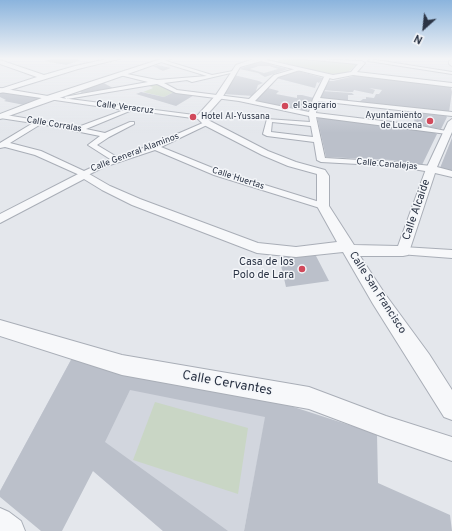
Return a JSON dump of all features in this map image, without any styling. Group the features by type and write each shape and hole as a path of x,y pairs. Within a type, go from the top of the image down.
{"street":[{"path":"0,90 25,83"},
{"path":"0,116 52,99 92,83"},
{"path":"52,99 125,86 161,83 176,90 215,97 219,96 305,112 312,115 447,132"},
{"path":"227,83 219,96 200,117 207,124 285,161 321,166"},
{"path":"250,102 269,83"},
{"path":"323,206 324,176 312,115 316,99 324,83"},
{"path":"434,83 452,85"},
{"name":"Calle Veracruz","path":"0,90 52,99 200,117"},
{"path":"316,99 452,114"},
{"path":"79,129 132,108"},
{"name":"Calle Corralas","path":"0,116 106,135"},
{"path":"314,124 269,120 267,134 317,140"},
{"path":"2,145 40,122"},
{"name":"Calle Alcaide","path":"403,251 431,169 452,122"},
{"name":"Calle Corralas","path":"116,160 92,145 106,135 132,123"},
{"name":"Calle General Alaminos","path":"0,220 101,165 155,147 207,124"},
{"path":"2,145 38,153 84,174 106,188 136,202 257,248 296,252 348,248 452,254"},
{"name":"Calle Huertas","path":"155,147 217,174 323,206"},
{"name":"Calle Canalejas","path":"321,166 395,164 431,169 452,174"},
{"name":"Calle San Francisco","path":"323,206 379,299 422,361 452,410"},
{"name":"Calle Cervantes","path":"0,328 122,365 309,398 386,427 452,449"},
{"path":"0,521 11,531"}],"shaded area":[{"path":"72,358 269,399 244,531 163,531 93,471 0,497 0,491"}],"green space":[{"path":"161,83 176,91 164,97 143,92 153,88 148,85"},
{"path":"155,402 248,428 238,494 133,460"}],"building":[{"path":"94,83 103,83 113,88 82,93 75,89"},
{"path":"229,83 263,83 258,85 254,96 223,94"},
{"path":"295,83 317,83 315,88"},
{"path":"327,83 422,83 448,86 451,88 452,92 449,112 359,102 366,99 366,97 374,98 376,94 379,94 382,90 369,88 375,90 373,94 354,90 353,92 348,92 322,90"},
{"path":"268,88 279,91 276,94 297,98 297,95 302,95 314,98 312,100 314,101 306,107 308,107 307,111 255,101 257,99 255,99"},
{"path":"0,90 50,98 29,106 4,101 6,100 0,97"},
{"path":"176,91 196,94 176,106 136,94 141,92 164,97"},
{"path":"322,91 352,93 354,95 348,95 348,101 318,98"},
{"name":"Ayuntamiento de Lucena","path":"415,111 445,115 447,117 441,129 414,125"},
{"path":"317,117 424,129 437,134 422,165 391,160 326,157"},
{"path":"452,138 452,171 440,168"},
{"name":"Casa de los Polo de Lara","path":"315,254 329,281 286,287 279,257"},
{"path":"72,358 269,399 377,434 378,483 450,515 452,531 244,531 265,417 130,390 105,442 228,531 163,531 93,471 62,531 41,531 0,497 0,491"}],"place":[{"name":"el Sagrario","path":"285,106"},
{"name":"Hotel Al-Yussana","path":"193,117"},
{"name":"Ayuntamiento de Lucena","path":"430,121"},
{"name":"Casa de los Polo de Lara","path":"302,269"}]}
